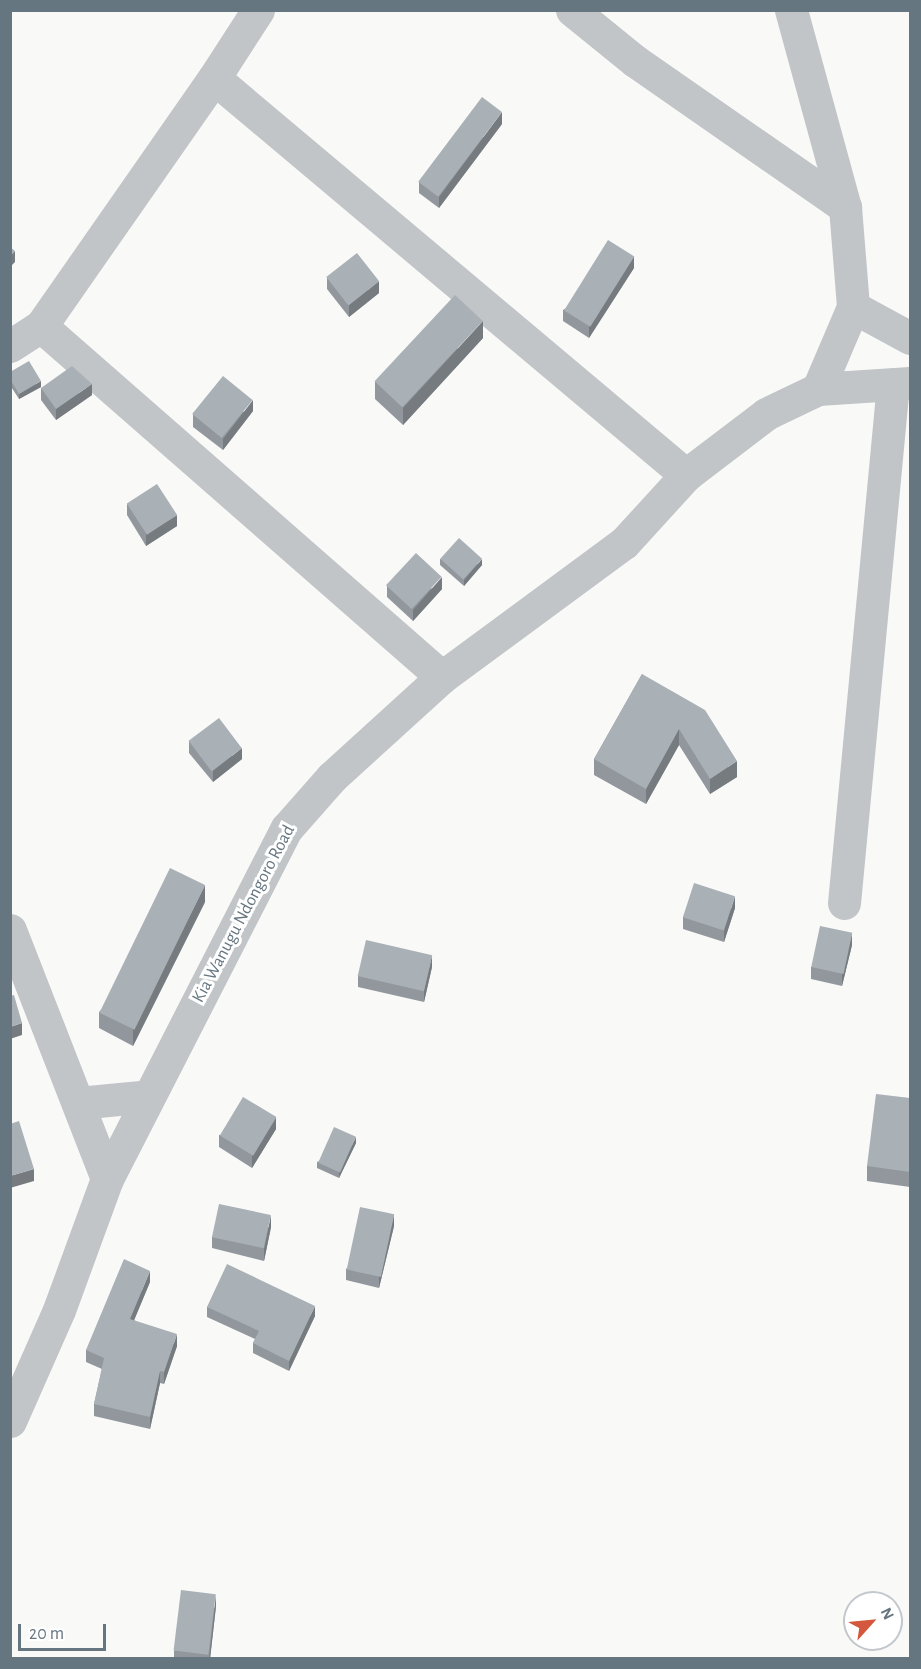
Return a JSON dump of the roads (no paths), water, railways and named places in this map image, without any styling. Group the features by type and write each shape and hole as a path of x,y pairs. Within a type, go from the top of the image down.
{"street":[{"path":"10,346 41,326 214,78 258,10"},
{"path":"572,10 635,61 845,207"},
{"path":"791,10 845,207 853,307 818,389"},
{"path":"214,78 686,475"},
{"path":"853,307 910,338"},
{"path":"41,326 442,677"},
{"path":"844,903 902,384"},
{"name":"Kia Wanugu Ndongoro Road","path":"10,1421 59,1310 107,1179 287,828 332,777 442,677 624,543 686,475 766,414 818,389 902,384"},
{"path":"10,930 107,1179"},
{"path":"78,1103 149,1096"}]}
